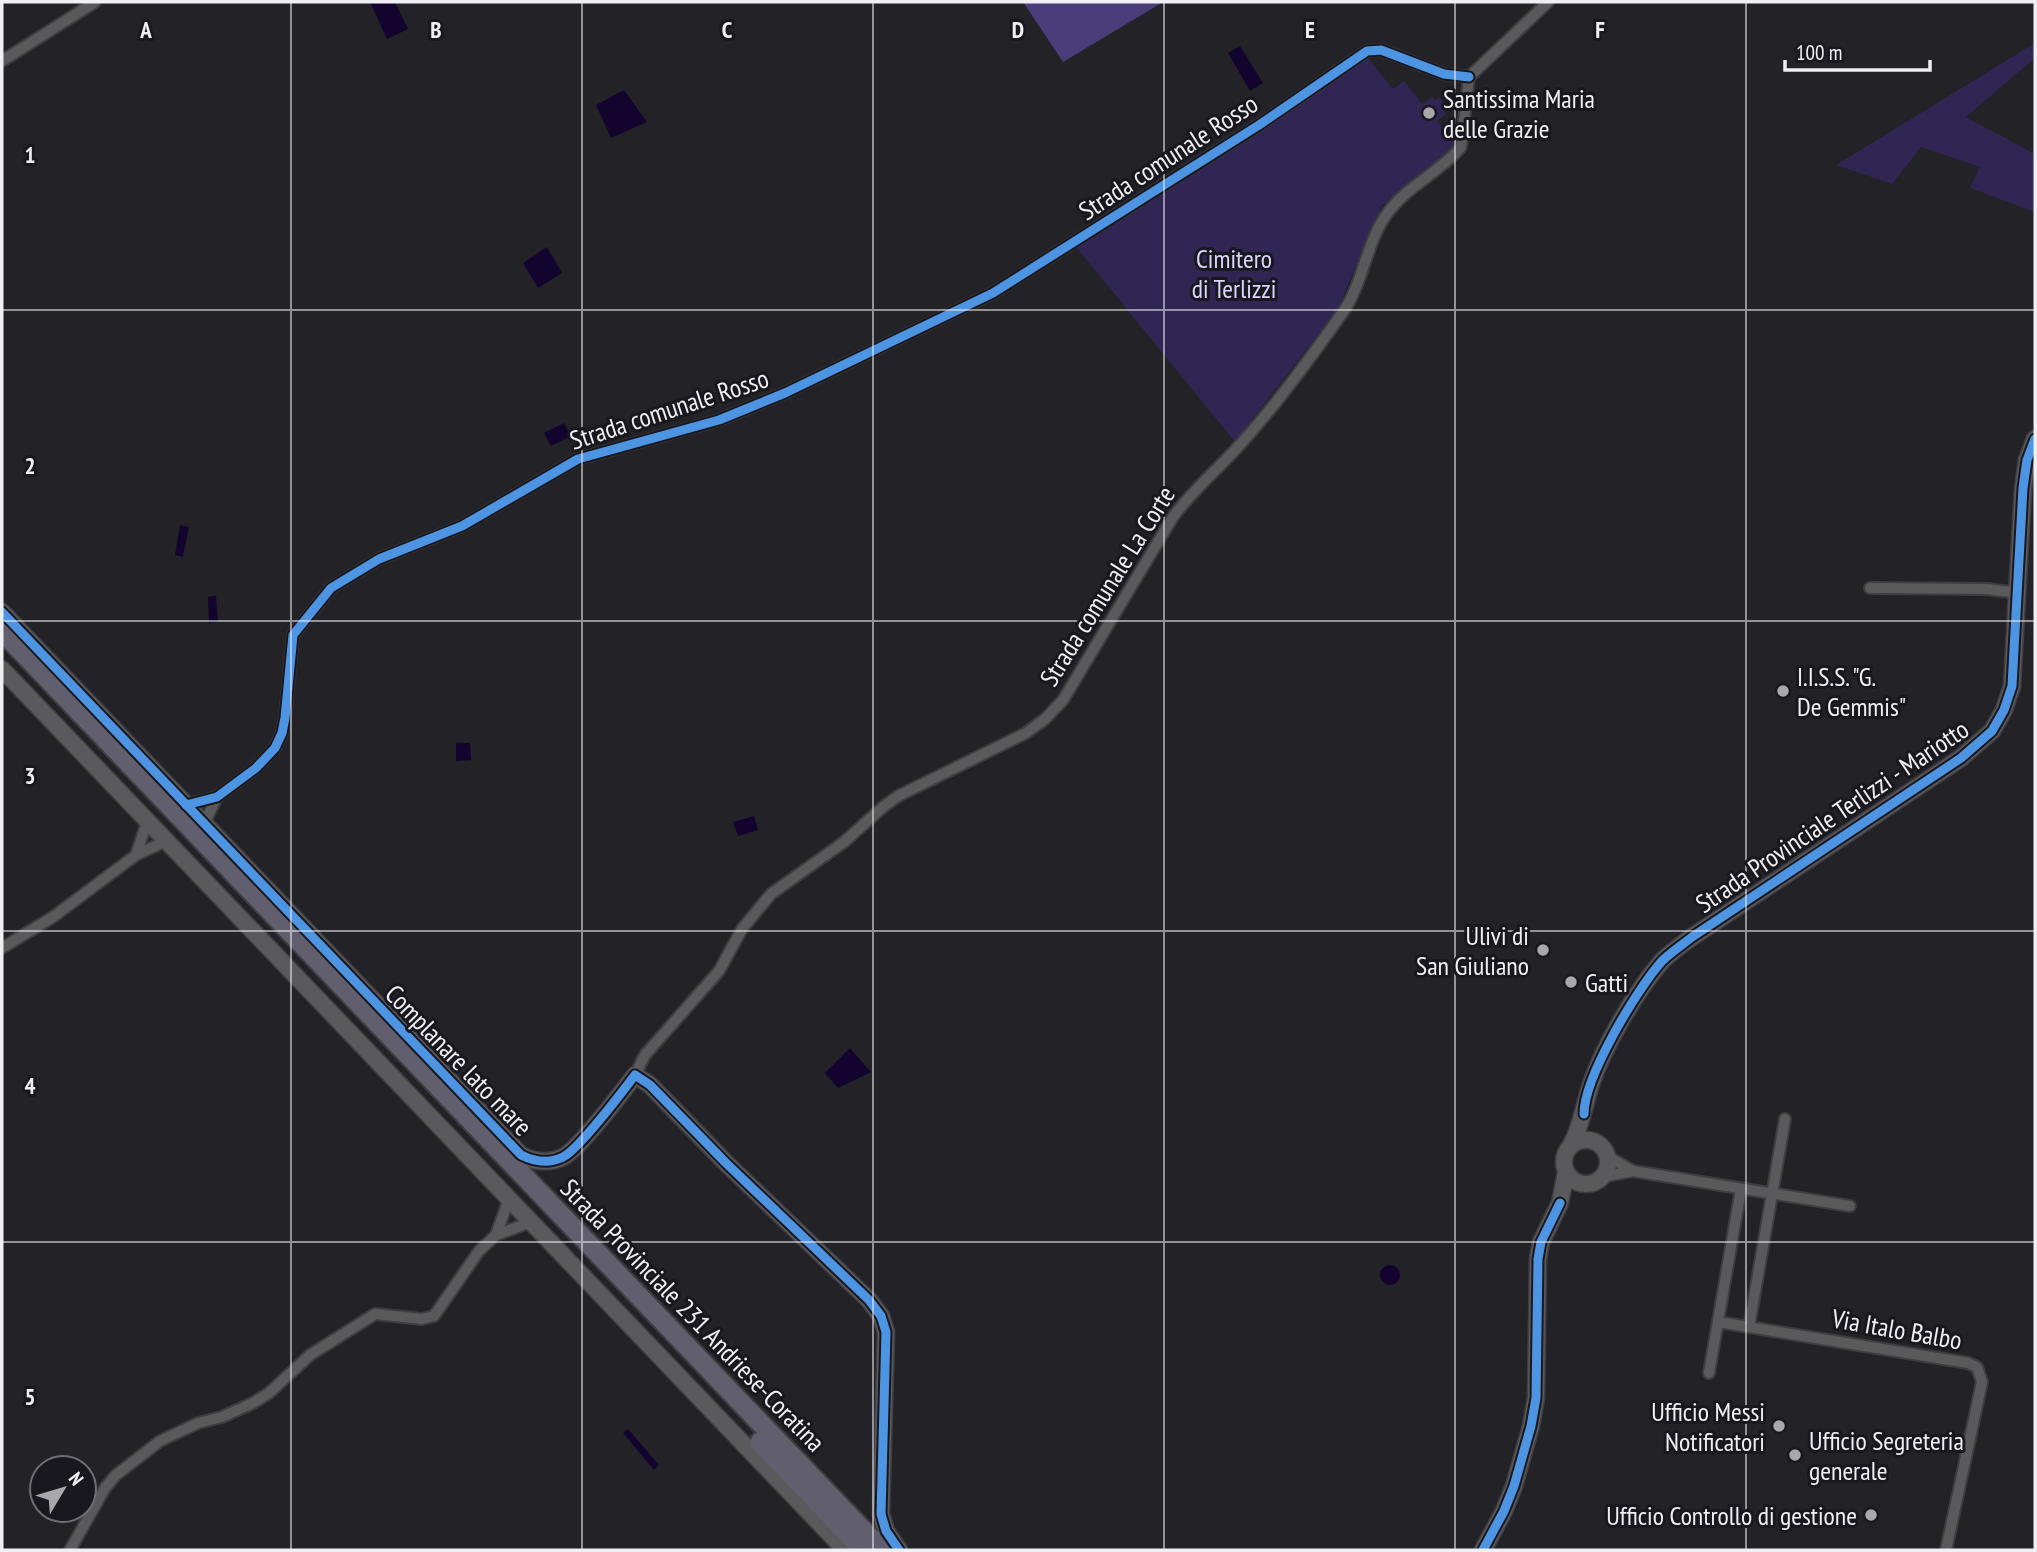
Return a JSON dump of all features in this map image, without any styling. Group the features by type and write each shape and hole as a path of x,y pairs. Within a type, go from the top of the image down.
{"highway":[{"name":"Strada Provinciale 231 Andriese-Coratina","path":"2,631 882,1550"},
{"name":"Strada Provinciale 231 Andriese-Coratina","path":"2,650 863,1550"}],"street":[{"path":"2,61 95,2"},
{"path":"1469,77 1548,2"},
{"name":"Strada comunale Rosso","path":"187,805 217,797 256,768 275,748 285,718 293,635 338,582 379,559 461,526 578,459 719,420 785,393 993,293 1259,125 1367,51 1381,50 1444,74 1469,77"},
{"name":"Strada comunale La Corte","path":"635,1075 645,1055 719,971 742,929 771,894 844,842 898,796 1026,733 1063,700 1172,517 1186,499 1244,441 1345,309 1376,233 1388,211 1404,194 1461,147 1469,77"},
{"name":"Strada Provinciale Terlizzi - Mariotto","path":"1485,1549 1514,1486 1531,1426 1536,1398 1538,1259 1541,1242 1560,1203 1566,1172 1564,1157 1579,1131 1588,1093 1603,1056 1631,1006 1664,959 1692,937 1961,758 1992,731 2004,710 2013,679 2025,469 2035,439"},
{"path":"1870,588 1987,589 2018,593"},
{"name":"Complanare lato mare","path":"2,612 524,1156 545,1162 571,1152 635,1075"},
{"path":"2,669 845,1550"},
{"name":"Strada comunale Rosso","path":"204,824 217,797"},
{"path":"136,855 147,822"},
{"path":"2,948 53,917 136,855 166,841"},
{"path":"635,1075 650,1085 726,1163 869,1300 881,1316 886,1332 881,1514 888,1536 900,1550"},
{"path":"1584,1114 1596,1142"},
{"path":"1749,1328 1785,1119"},
{"path":"1571,1145 1583,1139 1602,1146 1608,1165 1602,1177"},
{"path":"1607,1156 1633,1171"},
{"path":"1602,1177 1633,1171 1850,1206"},
{"path":"1566,1172 1576,1182 1583,1184"},
{"name":"Strada Provinciale Terlizzi - Mariotto","path":"1560,1203 1583,1184 1590,1184 1602,1177"},
{"path":"1709,1373 1741,1189"},
{"path":"70,1550 105,1488 142,1453 181,1430 222,1417 261,1399 310,1355 375,1314 422,1319 434,1316 468,1264 496,1235 509,1199"},
{"path":"496,1235 531,1222"},
{"name":"Via Italo Balbo","path":"1718,1322 1968,1363 1977,1367 1982,1382 1946,1550"}],"green space":[{"path":"2035,43 2035,58 1966,117 2035,154 2035,212 1970,188 1980,167 1921,147 1892,184 1836,165"},
{"name":"Cimitero di Terlizzi","path":"1367,57 1393,89 1404,81 1422,104 1432,97 1435,100 1439,97 1447,107 1443,110 1446,114 1437,121 1456,145 1382,206 1337,310 1235,442 1077,248 1246,141 1304,98"}],"shaded area":[{"path":"370,2 395,2 408,29 387,39"},
{"path":"1023,2 1163,2 1063,62"},
{"path":"1240,46 1263,83 1250,91 1228,53"},
{"path":"624,90 647,122 611,138 596,105"},
{"path":"547,247 562,273 538,288 523,263"},
{"path":"564,423 571,436 551,446 544,433"},
{"path":"180,525 189,527 183,557 175,555"},
{"path":"216,596 218,622 209,623 208,597"},
{"path":"456,743 470,743 471,760 456,761"},
{"path":"754,816 758,830 738,836 733,822"},
{"path":"850,1048 871,1072 838,1088 825,1073"},
{"path":"1390,1265 1397,1268 1400,1275 1397,1282 1390,1285 1383,1282 1380,1275 1383,1268"},
{"path":"628,1429 659,1465 654,1470 623,1433"}],"cycle path":[{"path":"186,805 217,797 256,768 275,748 285,718 293,635 331,588 379,559 462,526 578,459 719,420 785,393 993,293 1259,125 1367,51 1381,50 1444,74 1469,77"},
{"path":"1584,1114 1586,1098 1602,1057 1626,1012 1665,958 1692,937 1961,758 1992,731 2004,710 2012,686 2023,488 2027,460 2035,439"},
{"path":"2,612 521,1155 542,1161 563,1157 589,1132 635,1075 650,1085 726,1163 869,1300 881,1316 886,1332 881,1514 886,1531 899,1550"},
{"path":"1483,1550 1514,1486 1531,1426 1536,1398 1538,1259 1541,1242 1560,1203"}],"place":[{"name":"Santissima Maria delle Grazie","path":"1429,113"},
{"name":"I.I.S.S. \"G. De Gemmis\"","path":"1783,691"},
{"name":"Ulivi di San Giuliano","path":"1543,950"},
{"name":"Gatti","path":"1571,982"},
{"name":"Ufficio Messi Notificatori","path":"1779,1426"},
{"name":"Ufficio Segreteria generale","path":"1795,1455"},
{"name":"Ufficio Controllo di gestione","path":"1871,1515"}]}
